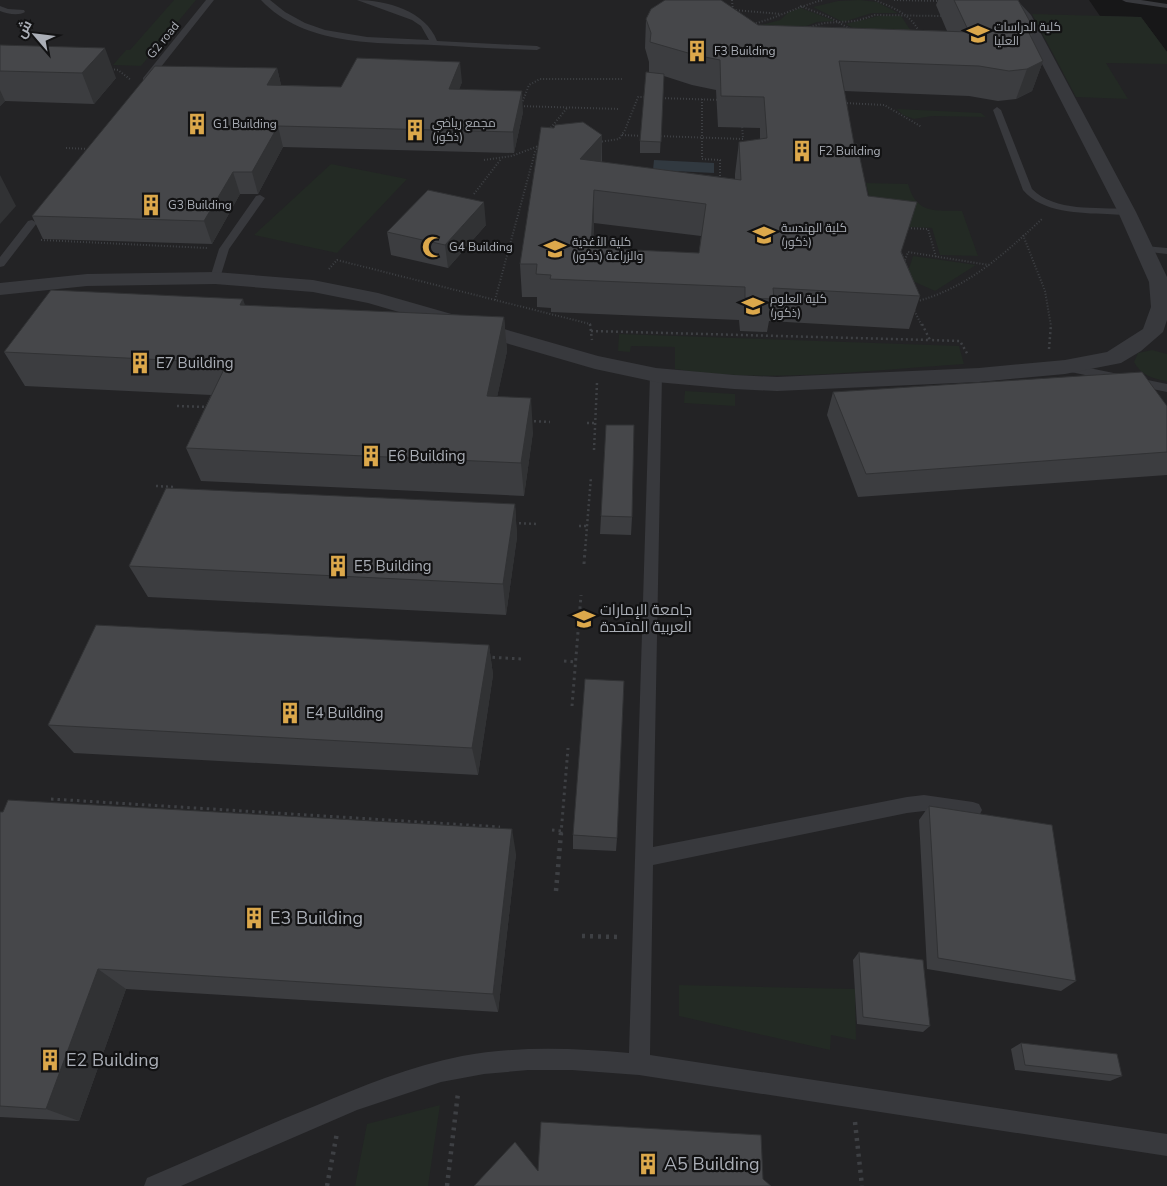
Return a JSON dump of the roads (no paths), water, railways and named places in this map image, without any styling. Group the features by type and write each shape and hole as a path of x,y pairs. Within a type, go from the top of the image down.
{"street":[{"path":"0,289 87,280 215,278 314,286 372,297 595,362 656,375 734,382 777,384 979,375 1038,371 1113,358 1152,332 1164,315 1159,282 1127,212 1024,15 1009,1"}],"lane":[{"path":"0,4 3,0"},
{"name":"G2 road","path":"141,86 210,0"},
{"path":"265,0 286,18 322,31 370,40 537,48"},
{"path":"361,0 414,18 426,27 434,43"},
{"path":"1126,0 1167,6"},
{"path":"0,8 6,11 21,12"},
{"path":"997,110 1028,190 1035,198 1056,206 1127,212"},
{"path":"215,278 224,249 260,198"},
{"path":"0,264 32,223"},
{"path":"1145,249 1167,251"},
{"path":"1065,367 1167,388"},
{"path":"639,1064 656,375"},
{"path":"644,858 907,805 924,803 973,810"},
{"path":"155,1186 342,1105 402,1083 461,1067 520,1060 580,1058 639,1064 1167,1145"}],"place":[{"name":"كلية الدراسات العليا","path":"978,34"},
{"name":"F3 Building","path":"697,51"},
{"name":"G1 Building","path":"197,124"},
{"name":"مجمع رياضي (ذكور)","path":"415,130"},
{"name":"F2 Building","path":"802,151"},
{"name":"G3 Building","path":"151,205"},
{"name":"كلية الهندسة (ذكور)","path":"764,235"},
{"name":"G4 Building","path":"433,247"},
{"name":"كلية الأغذية والزراعة (ذكور)","path":"555,249"},
{"name":"كلية العلوم (ذكور)","path":"753,306"},
{"name":"E7 Building","path":"140,363"},
{"name":"E6 Building","path":"371,456"},
{"name":"E5 Building","path":"338,566"},
{"name":"جامعة الإمارات العربية المتحدة","path":"584,619"},
{"name":"E4 Building","path":"290,713"},
{"name":"E3 Building","path":"254,918"},
{"name":"E2 Building","path":"50,1060"},
{"name":"A5 Building","path":"648,1164"}]}
